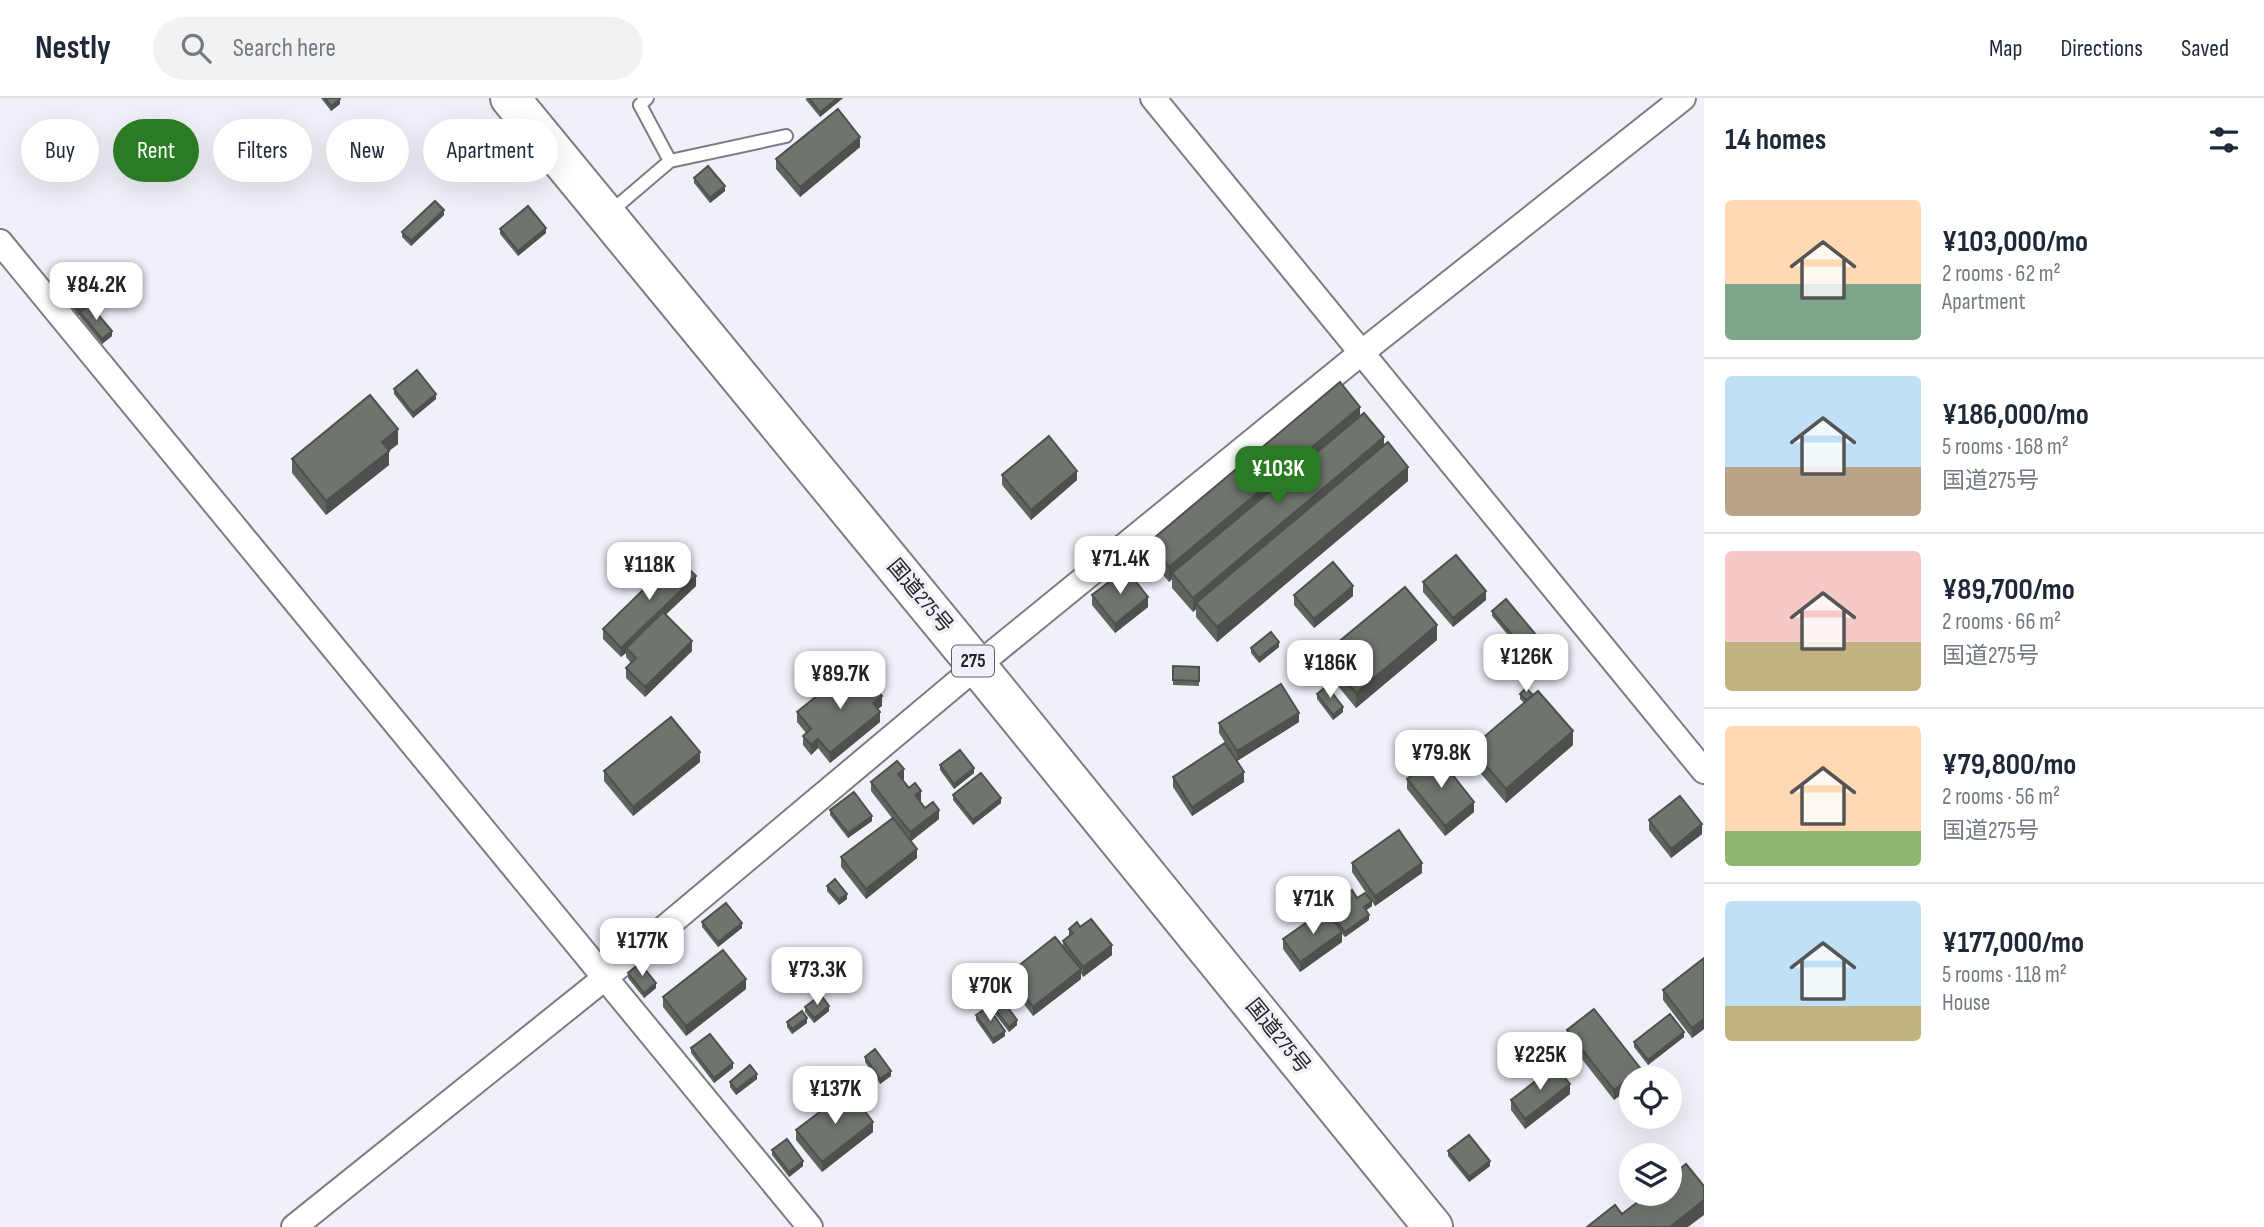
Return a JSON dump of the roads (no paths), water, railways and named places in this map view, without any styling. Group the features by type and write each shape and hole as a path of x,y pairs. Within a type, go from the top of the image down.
{"highway":[{"name":"国道275号","path":"510,98 1433,1227"}],"street":[{"path":"1153,98 1704,771"},
{"path":"294,1227 606,978 977,666 1361,353 1683,98"},
{"path":"0,242 810,1227"}],"lane":[{"path":"647,98 640,105 670,161"},
{"path":"605,216 670,161 786,136"}]}
